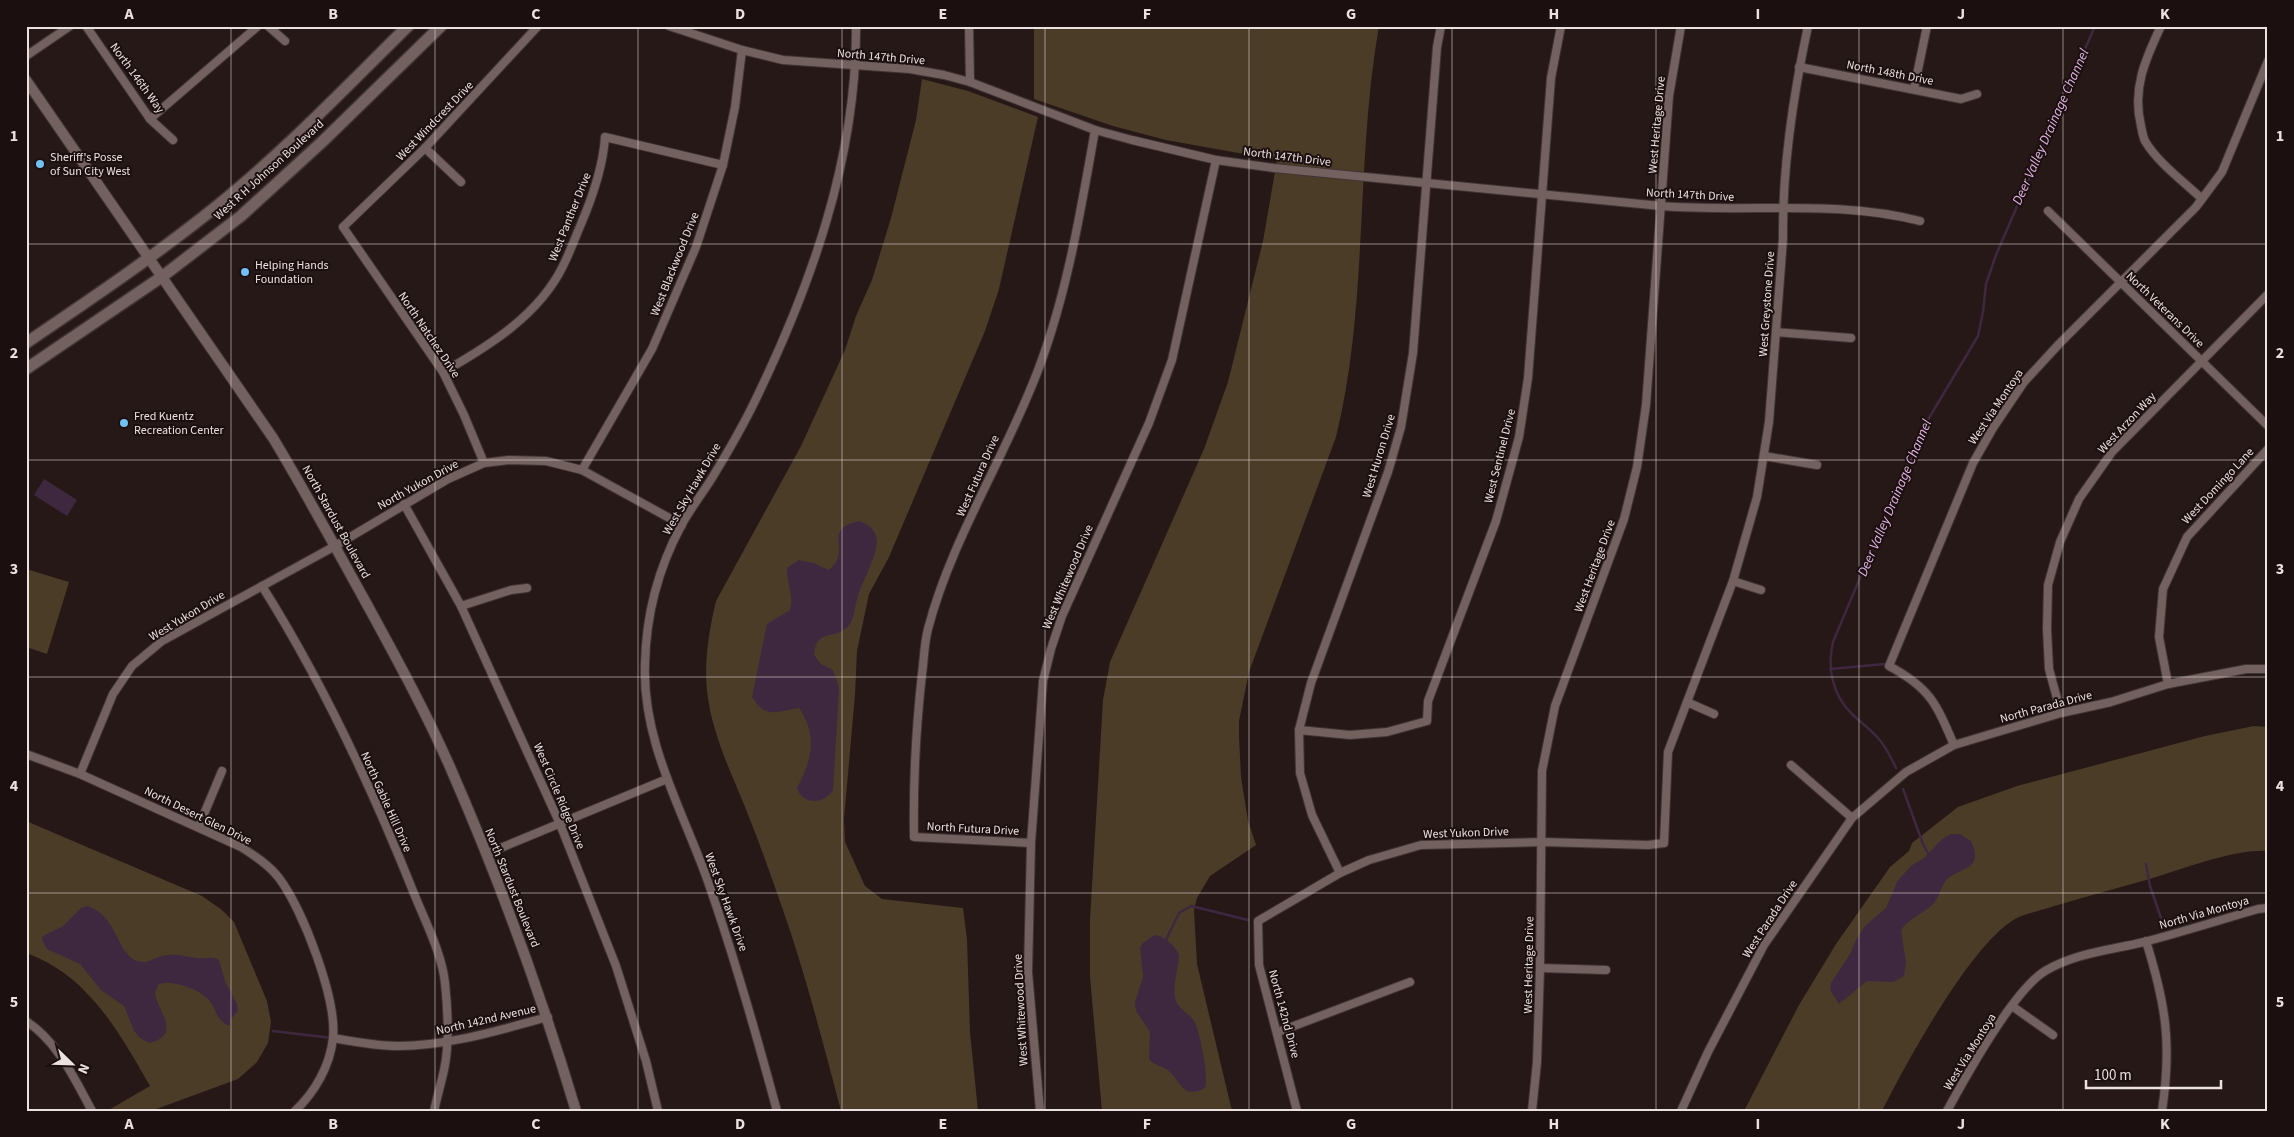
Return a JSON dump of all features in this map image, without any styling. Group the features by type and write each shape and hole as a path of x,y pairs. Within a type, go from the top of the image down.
{"main road":[{"name":"West R H Johnson Boulevard","path":"26,343 151,258 233,192 297,134 408,26"},
{"name":"West R H Johnson Boulevard","path":"26,369 162,276 241,216 329,136 441,26"}],"street":[{"path":"26,56 70,26"},
{"name":"North 146th Way","path":"86,26 150,119 173,140"},
{"path":"150,119 258,26"},
{"path":"268,26 285,41"},
{"name":"West Windcrest Drive","path":"343,227 425,148 538,26"},
{"name":"North 147th Drive","path":"669,26 742,50 783,60 856,67 910,69 970,82 1095,130 1216,160 1274,168 1661,206 1697,209 1783,208 1852,210 1920,220"},
{"name":"West Sky Hawk Drive","path":"778,1111 734,958 706,877 667,779 654,740 647,708 644,667 647,627 655,590 666,559 682,525 713,476 752,407 794,311 823,234 842,162 856,67 856,26"},
{"path":"969,26 970,82"},
{"name":"West Huron Drive","path":"1340,873 1312,815 1300,774 1299,730 1311,683 1388,472 1401,427 1413,354 1437,47 1441,26"},
{"name":"West Sentinel Drive","path":"1299,730 1350,735 1387,732 1427,721 1428,701 1496,521 1519,437 1528,378 1550,78 1561,26"},
{"name":"West Heritage Drive","path":"1532,1111 1537,1062 1540,968 1543,842 1542,771 1555,706 1624,519 1636,467 1646,405 1669,96 1681,26"},
{"name":"West Greystone Drive","path":"1543,842 1648,845 1664,843 1668,752 1733,581 1757,497 1769,422 1792,104 1808,26"},
{"path":"1914,89 1927,26"},
{"path":"2161,26 2142,73 2138,89 2137,97 2141,124 2145,140 2163,162 2202,199"},
{"name":"West Blackwood Drive","path":"582,470 652,349 696,247 723,165 735,107 742,50"},
{"name":"West Via Montoya","path":"1954,745 1936,704 1928,693 1914,680 1889,666 1972,463 2024,382 2059,344 2196,207 2222,172 2268,61"},
{"name":"North 148th Drive","path":"1799,67 1961,99 1977,94"},
{"name":"North Stardust Boulevard","path":"26,80 151,258 273,438 402,668 450,766 486,854 548,1017 576,1111"},
{"name":"West Futura Drive","path":"914,837 913,792 919,704 928,631 950,564 1040,366 1061,300 1081,209 1095,130"},
{"name":"West Panther Drive","path":"443,372 491,345 538,303 563,267 585,214 603,162 605,137 723,165"},
{"path":"425,148 461,182"},
{"name":"West Whitewood Drive","path":"1040,1111 1028,972 1031,843 1043,681 1062,616 1149,424 1172,360 1216,160"},
{"name":"North Veterans Drive","path":"2048,211 2268,426"},
{"name":"North Natchez Drive","path":"343,227 443,372 484,463"},
{"name":"West Arzon Way","path":"2060,713 2049,669 2047,628 2048,584 2060,542 2079,499 2112,452 2268,294"},
{"path":"1776,332 1851,338"},
{"name":"West Domingo Lane","path":"2168,684 2159,637 2163,589 2187,536 2268,449"},
{"path":"1764,456 1817,465"},
{"name":"North Yukon Drive","path":"335,546 448,478 484,463 508,460 546,461 582,470 682,525"},
{"name":"West Circle Ridge Drive","path":"404,504 461,606 560,824 616,966 646,1062 658,1111"},
{"name":"West Yukon Drive","path":"80,774 113,694 132,666 162,642 335,546"},
{"path":"1733,581 1761,590"},
{"name":"North Gable Hill Drive","path":"262,586 290,631 333,713 404,868 434,944 445,982 448,1042 434,1111"},
{"path":"461,606 511,590 527,588"},
{"name":"North Parada Drive","path":"1852,818 1906,772 1954,745 2060,713 2111,702 2168,684 2246,669 2268,669"},
{"path":"1687,702 1714,714"},
{"name":"North Desert Glen Drive","path":"26,754 80,774 199,826 241,846 261,860 278,878 300,917 324,976 329,993 333,1038"},
{"path":"1791,765 1852,818"},
{"path":"199,826 222,771"},
{"path":"486,854 667,779"},
{"name":"West Parada Drive","path":"1681,1111 1716,1037 1764,945 1852,818"},
{"name":"North Futura Drive","path":"914,837 1031,843"},
{"name":"West Yukon Drive","path":"1258,921 1340,873 1369,860 1421,845 1543,842"},
{"name":"North Via Montoya","path":"2146,941 2258,909 2268,908"},
{"name":"North 142nd Drive","path":"1258,921 1259,965 1278,1032 1297,1111"},
{"path":"2146,941 2157,975 2167,1031 2168,1053 2162,1111"},
{"name":"West Via Montoya","path":"1947,1111 1973,1064 2012,1006 2029,985 2044,972 2070,959 2146,941"},
{"path":"1540,968 1606,970"},
{"path":"1278,1032 1410,982"},
{"name":"West Via Montoya","path":"2012,1006 2053,1035"},
{"name":"North 142nd Avenue","path":"333,1038 397,1046 448,1042 548,1017"},
{"path":"26,1021 51,1042 92,1111"},
{"path":"295,1111 315,1087 325,1071 333,1038"}],"shaded area":[{"path":"1034,26 1379,26 1367,129 1358,284 1353,335 1336,437 1249,672 1239,721 1241,777 1248,821 1256,845 1210,876 1197,898 1194,910 1197,964 1232,1111 1102,1111 1090,977 1090,920 1103,700 1110,662 1204,449 1228,382 1263,241 1277,160 1166,140 1113,126 1034,99"},
{"path":"922,79 968,91 1038,117 999,289 985,331 889,557 869,594 857,651 844,819 845,842 865,886 882,899 963,908 967,939 970,1032 978,1111 841,1111 814,1010 791,935 762,851 713,724 706,680 707,657 709,634 716,601 801,446 845,350 856,316 872,280 891,218 916,120"},
{"path":"44,479 77,500 67,516 34,495"},
{"path":"859,521 865,523 873,530 877,542 876,550 859,592 851,622 844,630 823,637 816,646 814,655 821,664 833,670 839,688 833,790 824,798 814,801 804,798 797,788 806,768 811,748 809,728 805,718 799,708 778,712 767,711 762,709 752,697 767,624 790,610 791,600 787,568 799,560 814,563 828,570 835,564 838,556 839,533 849,524"},
{"path":"26,569 69,582 47,654 26,647"},
{"path":"2254,726 2268,727 2268,851 2240,853 2209,860 2015,919 1998,932 1960,978 1923,1036 1882,1111 1744,1111 1799,1005 1836,944 1890,867 1909,851 1912,843 1958,807 2017,786 2205,736"},
{"path":"26,821 202,896 222,910 234,922 267,1001 271,1022 268,1043 257,1062 238,1079 151,1111 107,1111 150,1086 100,1008 67,975 48,963 26,953"},
{"path":"1951,834 1960,834 1971,841 1975,856 1974,861 1967,868 1947,879 1934,903 1909,921 1901,930 1906,962 1904,976 1893,982 1867,981 1839,1004 1830,990 1831,983 1865,926 1886,908 1897,882 1911,866 1924,858 1942,839"},
{"path":"87,906 105,917 124,950 137,961 144,962 171,955 219,960 225,981 237,1004 238,1011 230,1020 231,1026 223,1022 209,1000 199,992 186,986 165,983 159,984 155,992 165,1020 165,1034 160,1039 149,1043 140,1038 134,1031 124,1006 101,990 80,964 47,949 42,939 43,936 63,926 81,908"},
{"path":"1154,935 1162,937 1169,942 1179,955 1175,984 1176,1001 1194,1021 1205,1065 1205,1088 1198,1091 1192,1092 1184,1089 1170,1072 1149,1059 1150,1032 1136,1011 1135,1002 1143,977 1140,948 1142,944"}],"waterway":[{"name":"Deer Valley Drainage Channel","path":"1896,768 1881,741 1852,714 1840,698 1831,671 1833,642 1923,428 1978,336 1986,284 1996,255 2095,26"},
{"path":"1830,669 1885,664"},
{"name":"Deer Valley Drainage Channel","path":"1903,789 1923,844 1929,855"},
{"path":"2146,864 2150,886 2163,924"},
{"path":"1165,942 1179,913 1191,906 1248,920"},
{"path":"273,1031 332,1038"}],"place":[{"name":"Sheriff's Posse of Sun City West","path":"40,164"},
{"name":"Helping Hands Foundation","path":"245,272"},
{"name":"Fred Kuentz Recreation Center","path":"124,423"}]}
